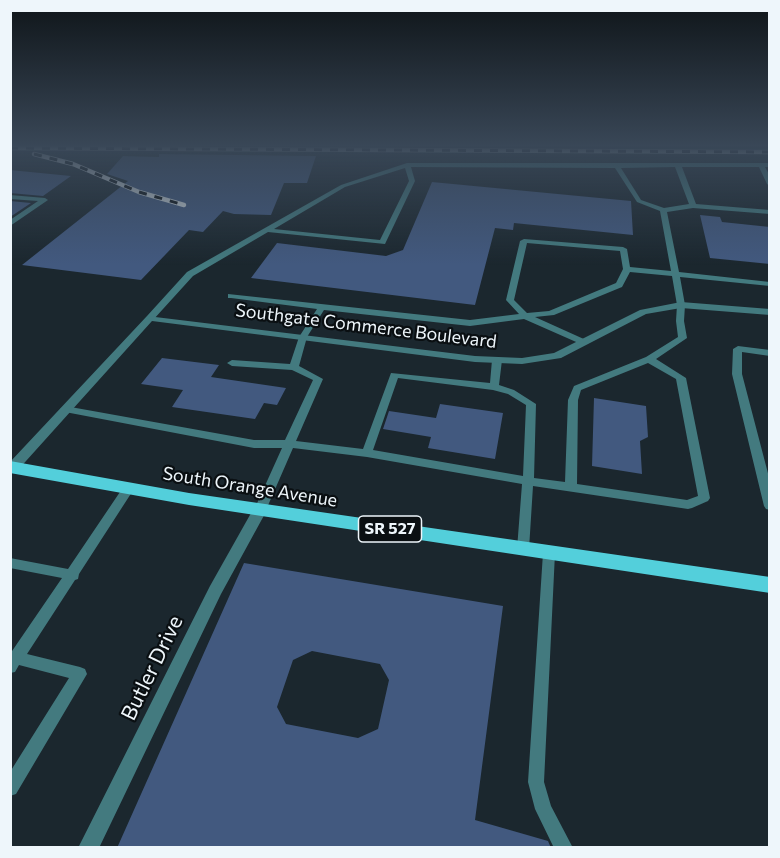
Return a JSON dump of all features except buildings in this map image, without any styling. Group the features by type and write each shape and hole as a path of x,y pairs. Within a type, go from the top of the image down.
{"main road":[{"name":"South Orange Avenue","path":"11,467 260,510 770,585"}],"street":[{"name":"Southgate Commerce Boulevard","path":"150,318 497,360 522,361 557,356 643,312 681,305 770,312"},
{"path":"11,467 150,318"},
{"name":"Butler Drive","path":"88,848 215,590 260,510"}],"lane":[{"path":"150,318 190,274 346,185"},
{"path":"268,230 382,242 410,185"},
{"path":"629,185 639,201 663,210 693,206 770,212"},
{"path":"685,185 693,206"},
{"path":"10,197 45,200 10,224"},
{"path":"571,487 573,400 577,388 649,359 683,338 680,321 681,305 663,210"},
{"path":"231,296 470,323 525,316 552,313 619,285 627,269 623,249 524,241 510,300 525,316 583,342"},
{"path":"627,269 770,284"},
{"path":"294,368 303,337 322,307"},
{"path":"770,353 738,349 737,374 770,506"},
{"path":"65,409 254,444 289,444 367,453 528,481 688,505 704,498 681,378 649,359"},
{"path":"494,387 497,360"},
{"path":"232,363 294,368 318,379 260,510"},
{"path":"367,453 394,375 494,387 511,392 531,404 523,549"},
{"path":"10,788 80,674 14,662 128,489"},
{"path":"549,553 536,782 543,808 564,848"},
{"path":"10,563 73,575"}],"railway":[{"path":"123,185 184,205"}]}
